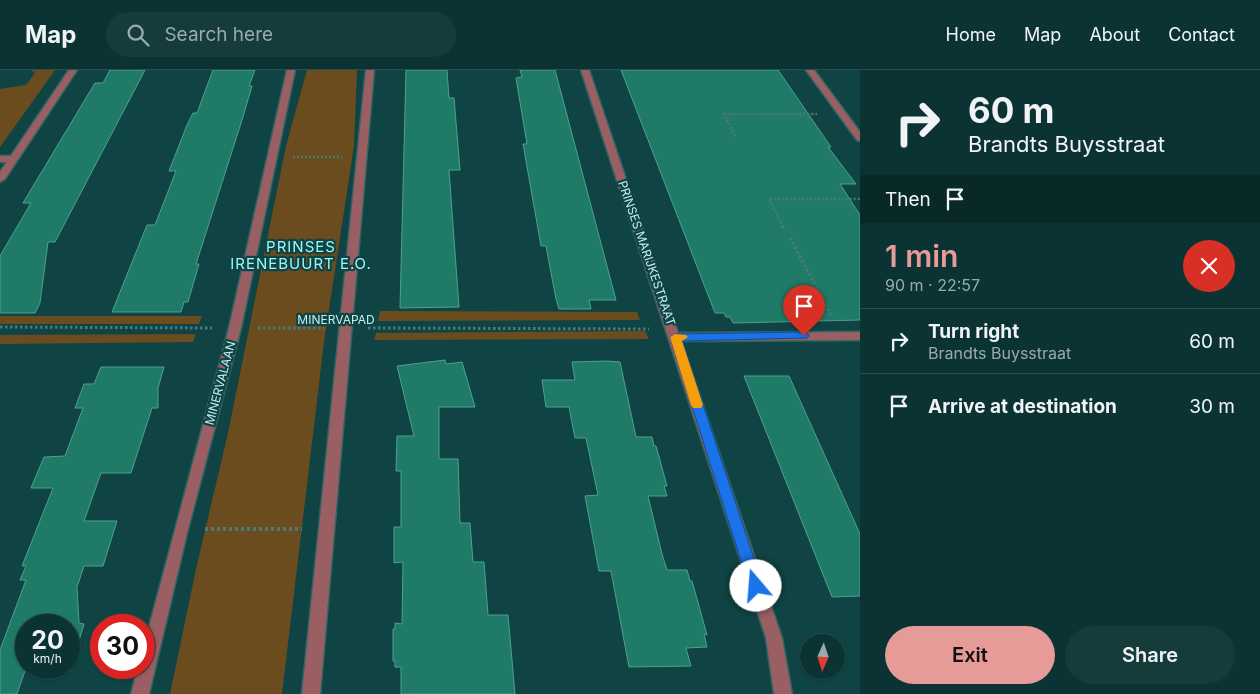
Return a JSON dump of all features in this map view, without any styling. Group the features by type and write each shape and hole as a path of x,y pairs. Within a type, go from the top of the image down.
{"street":[{"path":"0,179 73,70"},
{"name":"MINERVALAAN","path":"140,694 181,529 235,328 291,70"},
{"path":"311,694 370,70"},
{"name":"PRINSES MARIJKESTRAAT","path":"585,70 774,638 783,694"},
{"path":"810,70 860,138"},
{"path":"0,159 13,159"},
{"path":"674,333 860,336"}],"path":[{"path":"734,136 724,114 842,114"},
{"path":"271,157 362,156"},
{"path":"784,229 769,199 860,199"},
{"path":"790,238 840,336"},
{"name":"MINERVAPAD","path":"0,328 346,328 674,333"},
{"path":"181,529 327,529"}],"shaded area":[{"path":"31,70 55,70 0,147 0,89 26,85 35,73"},
{"path":"307,70 357,70 354,146 324,342 282,694 170,694 196,569 228,433 286,146"},
{"path":"380,311 637,312 640,320 378,321"},
{"path":"0,316 202,316 199,324 0,324"},
{"path":"645,331 649,339 374,340 376,333"},
{"path":"196,334 193,342 0,344 0,335"}],"building":[{"path":"110,70 145,70 55,242 48,242 40,303 35,313 0,313 0,256 31,203 23,203 95,83 103,83"},
{"path":"213,70 255,70 249,86 252,86 242,120 196,264 199,264 188,302 184,302 181,312 112,312 147,225 155,225 176,171 169,171 187,125 193,113 197,113"},
{"path":"406,70 447,70 449,98 454,98 460,170 449,170 459,307 400,308"},
{"path":"520,70 555,70 616,300 589,300 591,309 559,309 556,299 546,246 541,246 523,144 527,144 516,78 522,77"},
{"path":"621,70 778,70 831,147 828,147 856,184 840,184 860,215 860,320 733,323 730,317 726,317 724,313 715,313"},
{"path":"445,360 446,364 462,362 475,407 439,407 439,459 458,459 460,523 470,523 473,562 484,562 488,615 508,615 515,694 401,694 401,667 395,667 395,661 393,661 393,629 395,629 395,623 402,624 403,562 394,563 394,527 401,527 401,471 396,471 397,436 414,436 397,366"},
{"path":"572,362 620,362 636,437 652,437 654,446 656,446 667,486 664,486 667,496 648,496 662,554 667,570 687,570 690,581 692,581 707,635 704,634 707,647 686,648 691,666 629,667 611,571 599,571 585,496 598,495 586,438 575,438 569,407 546,407 542,380 575,380"},
{"path":"101,367 164,367 158,388 158,408 152,408 131,473 101,473 84,521 117,521 103,566 84,566 77,587 78,614 15,614 15,679 22,679 17,694 0,694 0,650 26,580 20,580 26,566 22,566 53,488 31,488 44,457 65,456 83,408 75,408 84,384 94,384"},
{"path":"744,376 789,376 860,534 860,596 832,597"},
{"path":"80,623 84,624 80,637"}],"slow traffic":[{"path":"682,337 675,337 697,405"}],"district":[{"name":"PRINSES IRENEBUURT E.O.","path":"301,254"}],"route":[{"path":"756,586 675,337 804,336"}]}
